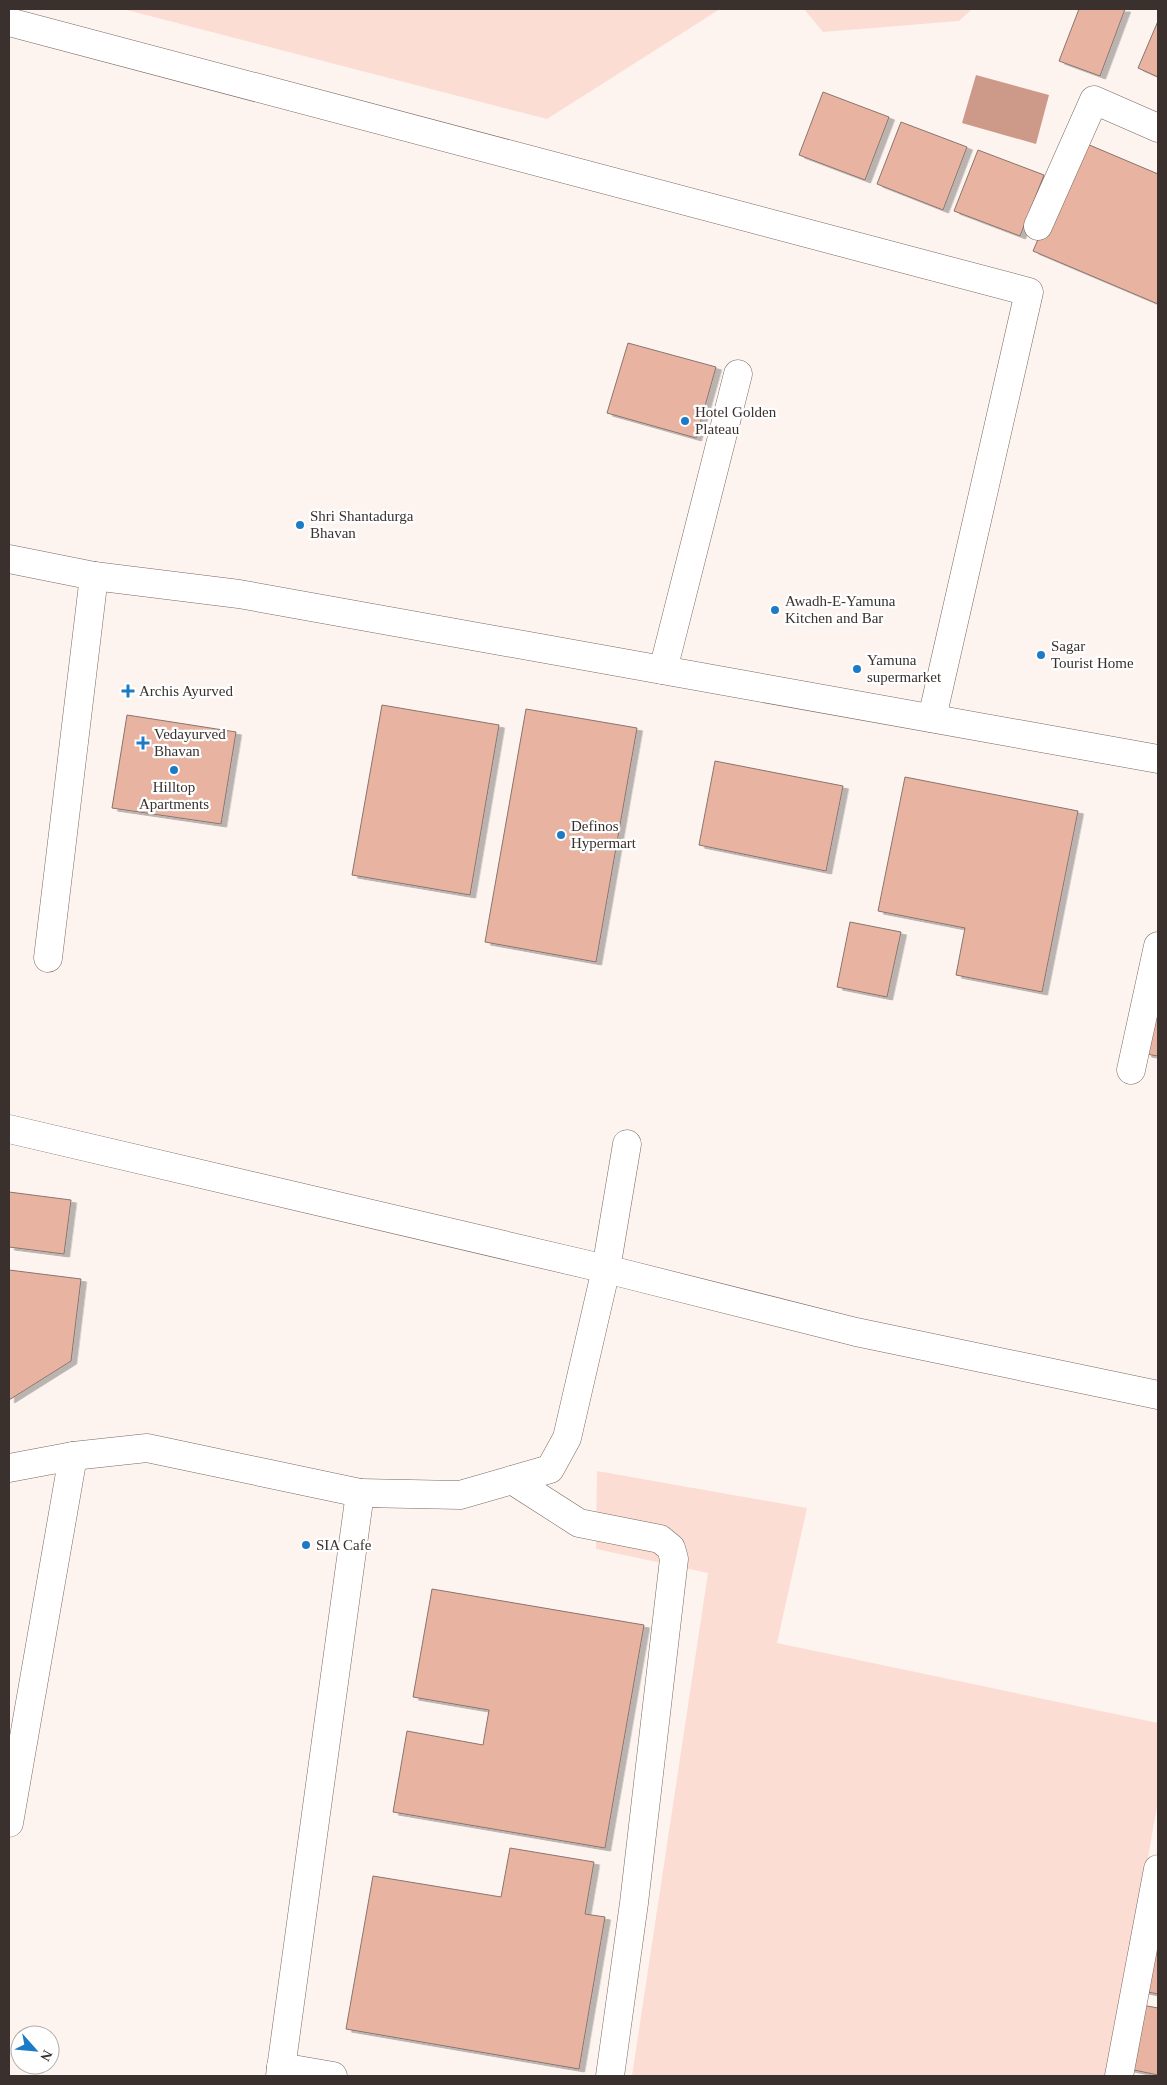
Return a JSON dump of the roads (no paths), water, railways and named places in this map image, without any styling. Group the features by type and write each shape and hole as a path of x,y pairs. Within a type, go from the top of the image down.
{"main road":[{"path":"9,22 1028,292 932,718"},
{"path":"1038,226 1094,100 1158,128"},
{"path":"663,670 738,374"},
{"path":"9,558 94,576 238,594 1158,759"},
{"path":"48,958 94,576"},
{"path":"1131,1070 1158,946"},
{"path":"9,1129 606,1270 856,1332 1158,1395"},
{"path":"9,1468 73,1456 148,1448 360,1493 460,1495 550,1469 567,1438 606,1270 627,1144"},
{"path":"9,1818 73,1456"},
{"path":"512,1480 579,1523 660,1540 671,1548 674,1559 634,1903 610,2076"},
{"path":"333,2076 280,2072 360,1493"},
{"path":"1119,2076 1158,1869"}],"place":[{"name":"Hotel Golden Plateau","path":"685,421"},
{"name":"Shri Shantadurga Bhavan","path":"300,525"},
{"name":"Awadh-E-Yamuna Kitchen and Bar","path":"775,610"},
{"name":"Sagar Tourist Home","path":"1041,655"},
{"name":"Yamuna supermarket","path":"857,669"},
{"name":"Archis Ayurved","path":"128,691"},
{"name":"Vedayurved Bhavan","path":"143,743"},
{"name":"Hilltop Apartments","path":"174,770"},
{"name":"Definos Hypermart","path":"561,835"},
{"name":"SIA Cafe","path":"306,1545"}]}
